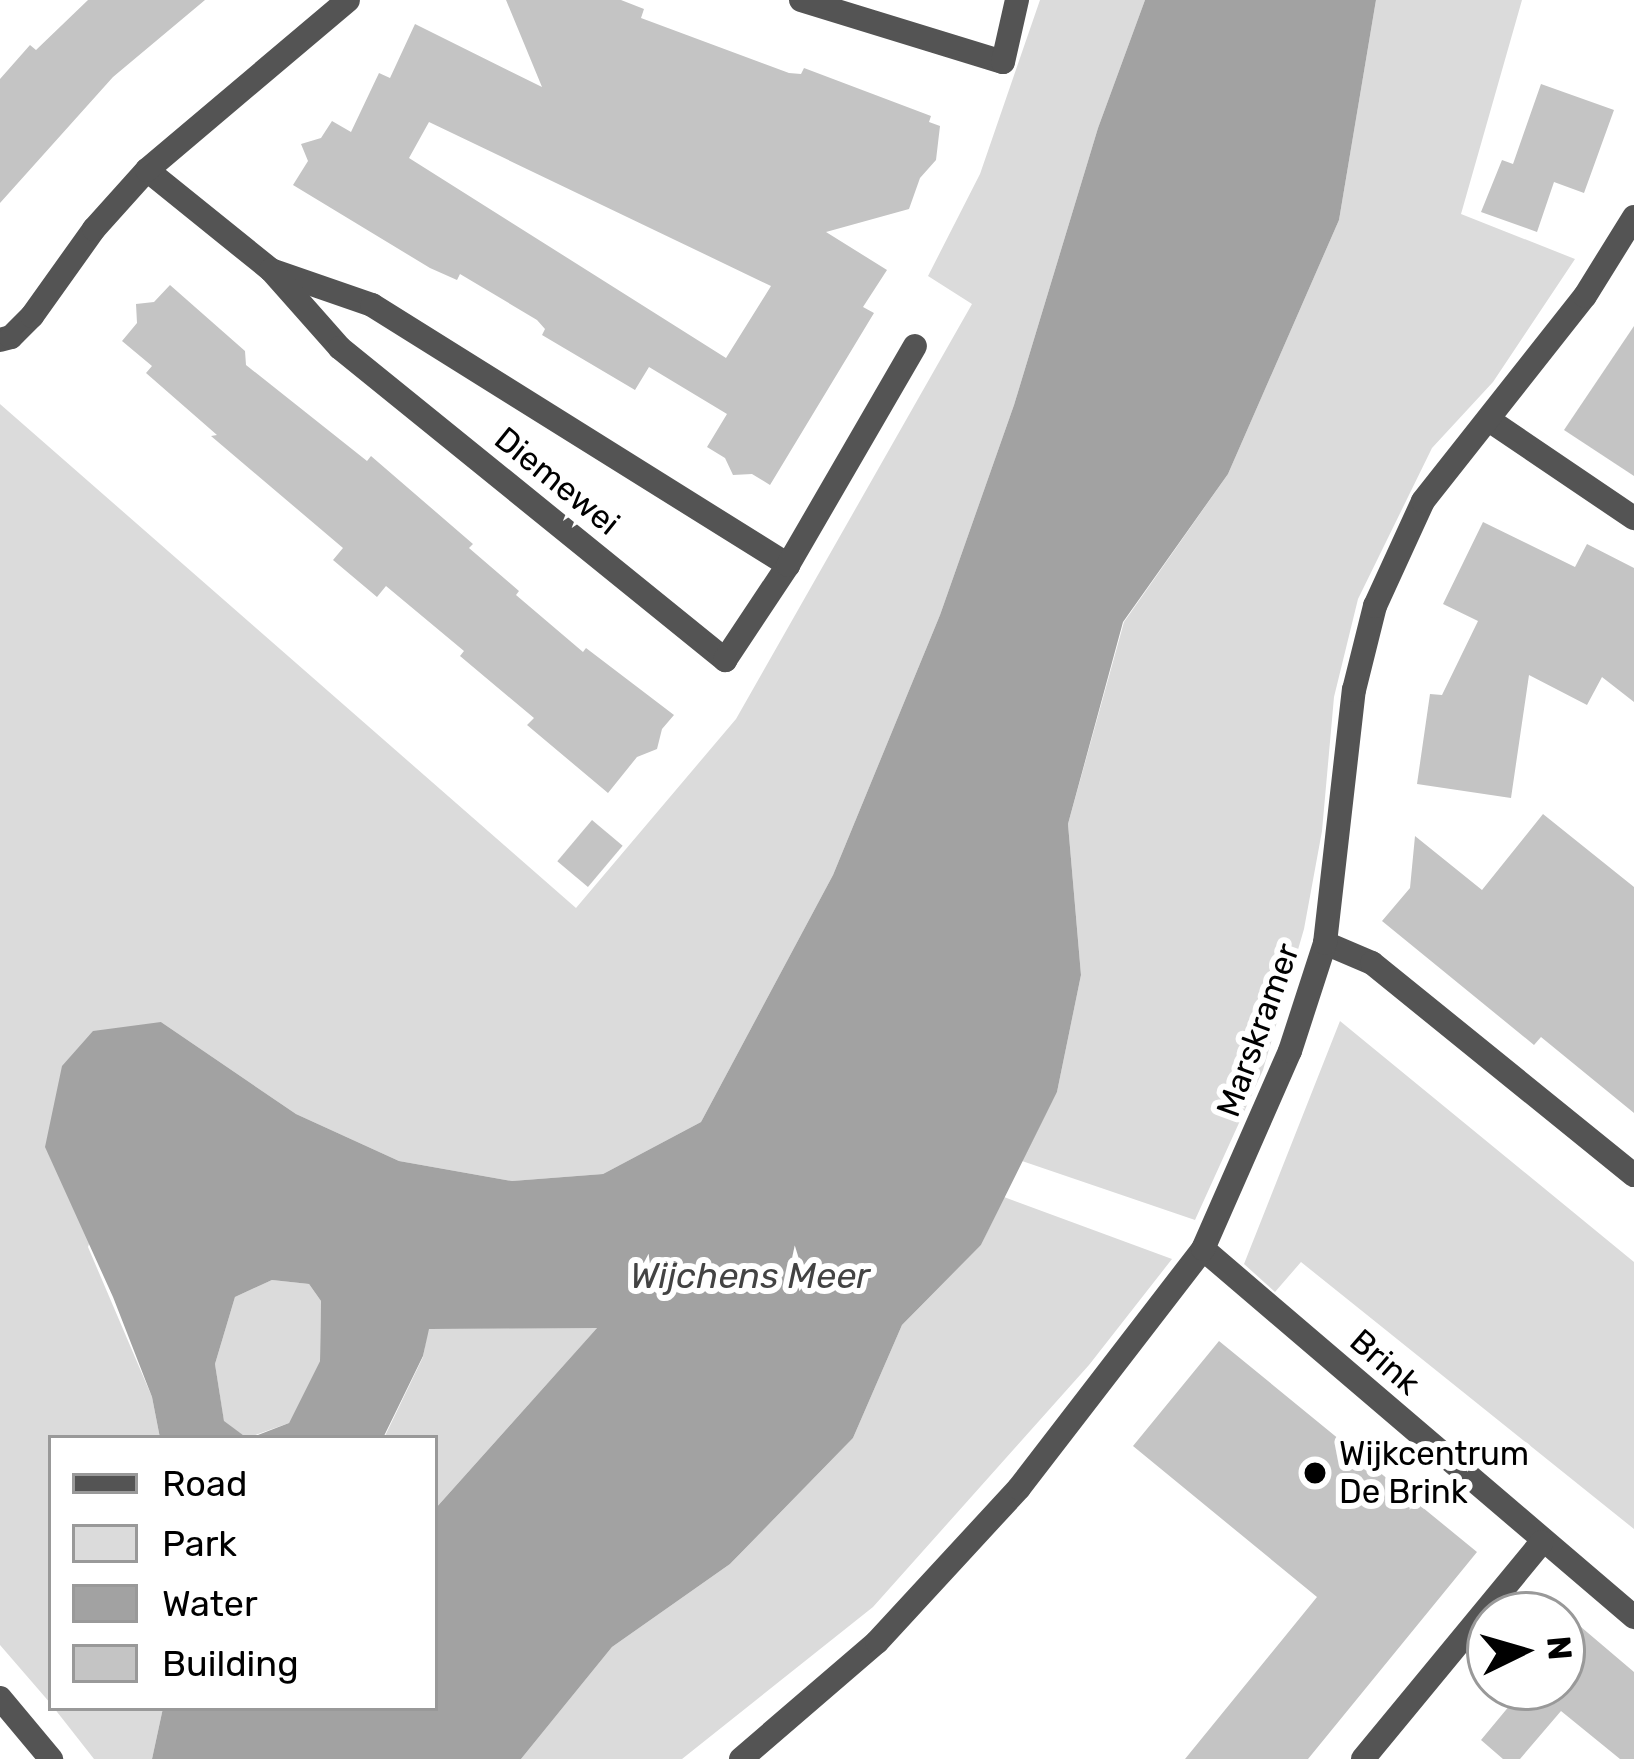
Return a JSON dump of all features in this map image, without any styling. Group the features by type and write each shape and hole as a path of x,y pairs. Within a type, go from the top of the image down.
{"street":[{"path":"0,340 11,337 32,316 94,230 147,170 348,0"},
{"path":"801,0 1003,62 1017,0"},
{"name":"Diemewei","path":"147,170 271,270 340,348 724,660 788,565 915,346"},
{"name":"Marskramer","path":"741,1759 877,1642 1019,1488 1203,1249 1282,1070 1325,943 1354,690 1375,606 1424,501 1585,296 1634,218"},
{"name":"Diemewei","path":"271,270 372,305 788,565"},
{"path":"1489,420 1634,518"},
{"path":"1325,943 1372,963 1634,1175"},
{"name":"Brink","path":"1203,1249 1634,1617"},
{"path":"1363,1759 1542,1542"},
{"path":"0,1698 51,1759"}],"green space":[{"path":"1040,0 1145,0 1098,128 1014,405 940,615 833,875 701,1122 603,1174 512,1181 399,1161 296,1114 161,1022 88,1247 152,1397 159,1435 48,1435 48,1701 0,1645 0,404 576,908 736,719 972,304 928,276 980,174"},
{"path":"1376,0 1522,0 1461,214 1575,259 1493,382 1432,448 1358,599 1334,697 1322,831 1304,929 1263,1070 1195,1220 1022,1161 1057,1092 1081,975 1068,824 1124,622 1228,474 1339,220"},
{"path":"1340,1021 1634,1262 1634,1529 1301,1262 1275,1292 1244,1264"},
{"path":"1004,1197 1172,1259 1089,1365 873,1607 682,1759 521,1759 612,1647 730,1564 853,1438 902,1325 981,1245"},
{"path":"272,1280 309,1284 321,1301 320,1361 289,1423 255,1435 243,1435 224,1422 215,1364 235,1297"},
{"path":"598,1327 438,1506 438,1435 385,1435 423,1357 428,1329"},
{"path":"56,1711 162,1711 152,1759 94,1759"}],"water":[{"name":"Wijchens Meer","path":"1145,0 1376,0 1339,220 1228,474 1123,622 1068,824 1081,975 1057,1092 981,1245 902,1325 853,1438 730,1564 612,1647 521,1759 152,1759 162,1711 438,1711 438,1506 597,1328 429,1329 423,1356 384,1435 258,1435 289,1423 320,1361 321,1301 309,1284 272,1280 235,1297 215,1364 224,1421 243,1435 159,1435 152,1397 113,1297 45,1147 62,1066 93,1031 161,1022 296,1114 399,1161 512,1181 603,1174 701,1122 833,875 940,615 1014,405 1098,128"}],"building":[{"path":"88,0 205,0 113,77 0,203 0,79 30,45 36,50"},
{"path":"506,0 621,0 644,9 641,18 789,73 801,74 804,68 931,116 929,122 940,126 936,160 920,178 909,209 826,232 887,270 863,307 874,313 770,485 752,474 733,475 725,458 707,447 727,414 649,367 635,390 542,335 545,329 537,320 460,274 457,280 430,268 293,185 308,161 301,144 321,138 332,121 351,132 379,73 390,78 415,24 542,87","holes":["429,122 771,286 726,358 409,158"]},
{"path":"1541,84 1614,110 1584,193 1554,182 1537,232 1481,212 1502,160 1513,164"},
{"path":"170,285 245,351 246,365 367,461 371,456 473,544 469,548 519,591 516,595 583,652 586,648 674,715 662,729 657,749 637,757 608,793 527,725 534,718 460,656 464,651 386,586 377,597 333,560 343,548 211,436 217,435 146,373 152,366 122,341 137,323 136,304 154,302"},
{"path":"1634,326 1634,476 1564,430"},
{"path":"1483,522 1575,567 1587,544 1634,568 1634,702 1602,677 1587,705 1529,675 1511,798 1417,784 1430,694 1442,695 1478,621 1443,604"},
{"path":"1543,814 1634,887 1634,1113 1541,1037 1534,1045 1382,921 1410,888 1415,836 1482,890"},
{"path":"592,820 623,846 588,887 557,861"},
{"path":"1219,1341 1477,1552 1308,1759 1185,1759 1317,1597 1133,1446"},
{"path":"1586,1631 1634,1672 1634,1759 1620,1759 1561,1711 1586,1711"},
{"path":"1505,1711 1561,1711 1520,1759 1503,1759 1481,1740"}],"place":[{"name":"Wijkcentrum De Brink","path":"1315,1473"}]}
